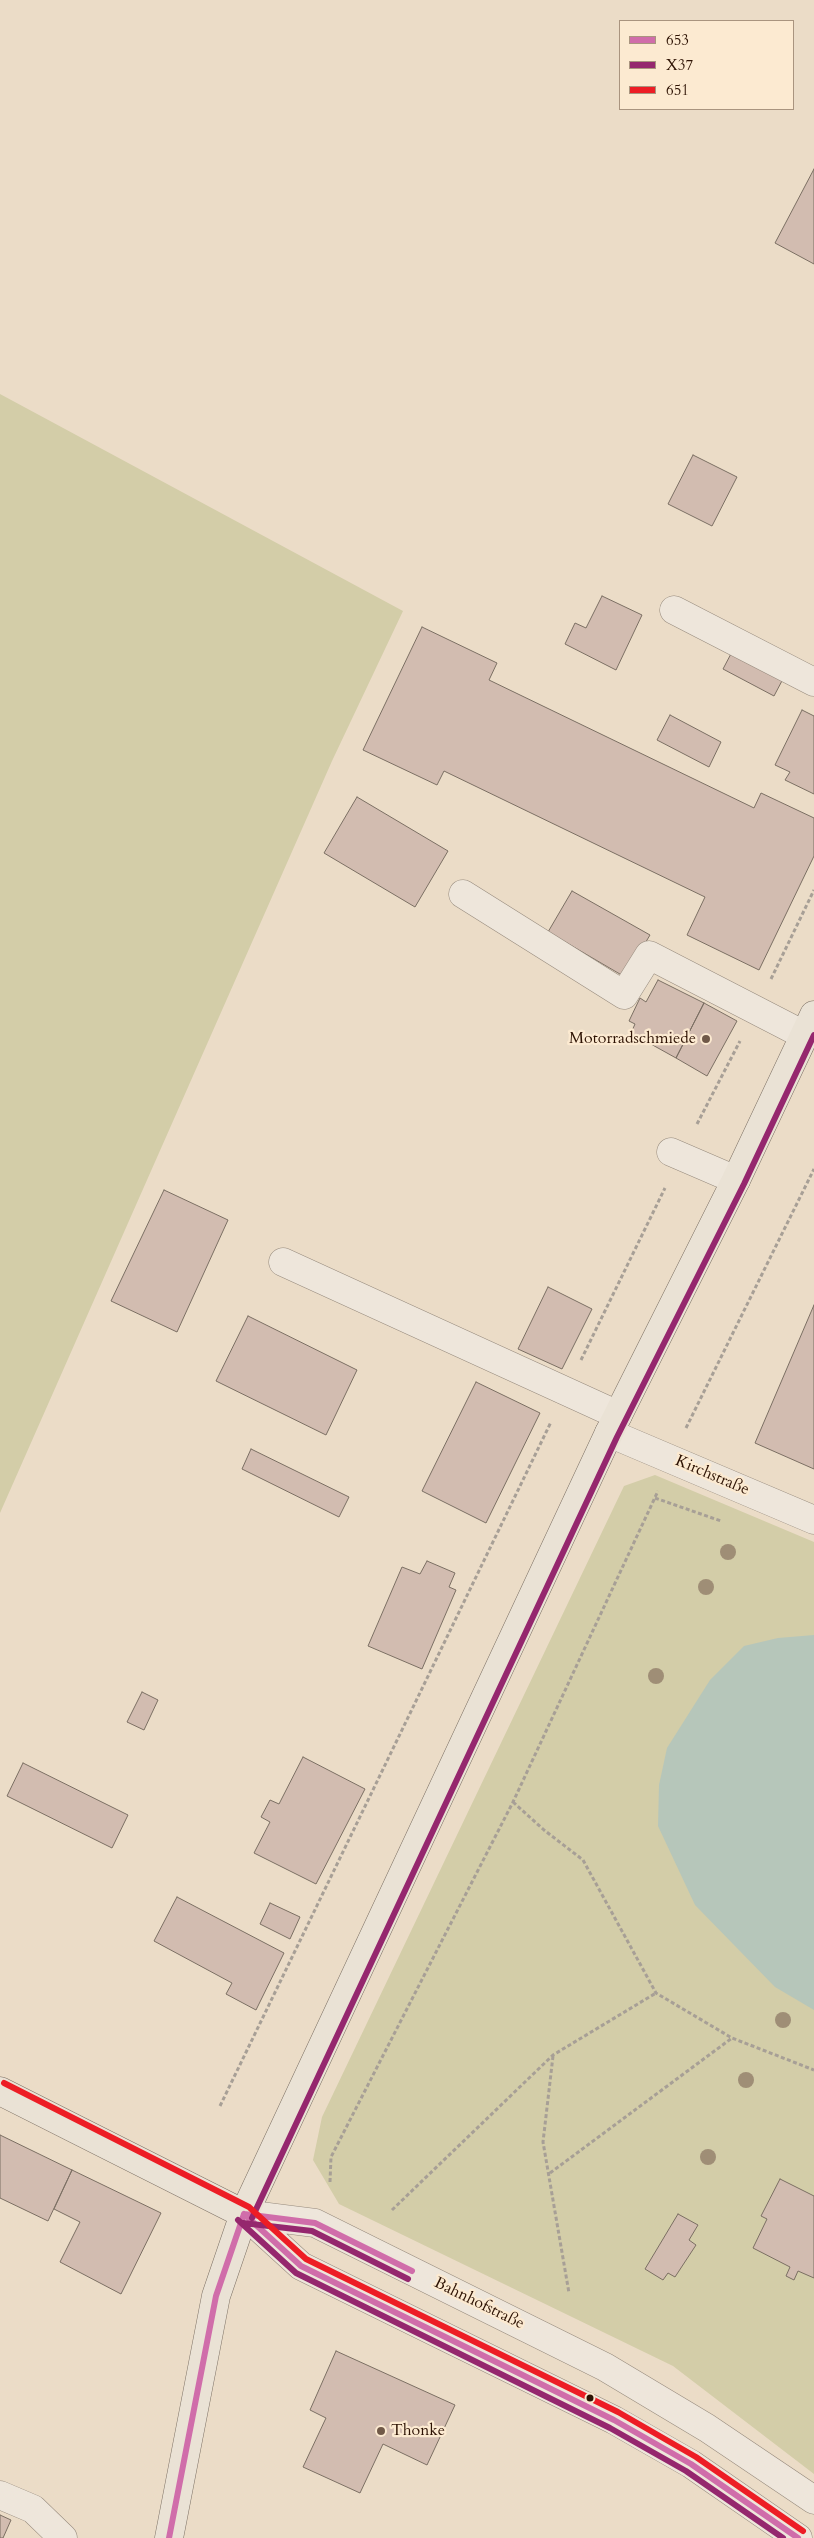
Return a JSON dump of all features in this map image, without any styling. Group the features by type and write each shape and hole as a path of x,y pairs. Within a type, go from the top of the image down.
{"main road":[{"path":"169,2538 216,2296 244,2214 613,1424 807,1041"},
{"path":"0,2090 244,2214"}],"street":[{"path":"674,610 814,682"},
{"path":"462,894 624,995 650,955 756,1010 807,1041"},
{"path":"676,1154 736,1180"},
{"name":"Kirchstraße","path":"283,1262 566,1391 613,1424 670,1459 814,1520"},
{"path":"244,2214 301,2266 614,2420 691,2464 798,2538"},
{"name":"Bahnhofstraße","path":"244,2214 315,2223 605,2366 707,2428 814,2500"},
{"path":"0,2495 33,2509 63,2538"}],"path":[{"path":"220,2106 566,1391 676,1154 756,1010 814,890"},
{"path":"330,2182 331,2157 513,1802 656,1498 670,1459 814,1168"},
{"path":"513,1802 582,1860 656,1993 732,2038 814,2070"},
{"path":"392,2210 553,2055 656,1993"},
{"path":"550,2173 732,2038"},
{"path":"553,2055 544,2142 569,2293"}],"shaded area":[{"path":"0,394 403,611 332,761 0,1513"},
{"path":"655,1475 814,1542 814,2474 673,2366 339,2204 313,2160 322,2117 624,1486"},
{"path":"814,1635 814,2010 775,1987 695,1905 658,1826 659,1785 667,1748 710,1680 744,1646 778,1638"}],"building":[{"path":"814,169 814,264 775,243"},
{"path":"693,455 737,477 712,526 668,504"},
{"path":"602,596 642,615 616,670 565,644 575,623 586,628"},
{"path":"422,627 497,663 489,680 754,808 761,793 814,818 814,856 759,970 687,935 705,897 444,771 437,785 363,750"},
{"path":"733,650 784,677 774,696 723,669"},
{"path":"802,710 814,716 814,794 785,780 790,772 775,765"},
{"path":"670,715 721,742 709,767 657,740"},
{"path":"357,797 448,851 415,907 324,853"},
{"path":"572,891 650,935 625,977 548,932"},
{"path":"658,980 704,1003 676,1058 631,1033 635,1024 629,1021 640,998 646,1002"},
{"name":"Motorradschmiede","path":"704,1003 737,1021 707,1076 676,1058"},
{"path":"164,1190 228,1220 177,1332 111,1301"},
{"path":"548,1287 592,1309 562,1369 518,1349"},
{"path":"814,1305 814,1469 755,1443"},
{"path":"248,1316 357,1370 326,1435 216,1381"},
{"path":"476,1382 540,1413 486,1523 422,1491"},
{"path":"251,1449 349,1497 339,1517 242,1469"},
{"path":"427,1561 455,1573 449,1587 456,1590 422,1669 368,1646 402,1567 420,1574"},
{"path":"142,1692 158,1700 144,1730 127,1722"},
{"path":"303,1757 365,1789 316,1884 254,1853 270,1822 261,1817 270,1800 279,1804"},
{"path":"23,1763 128,1815 112,1848 7,1796"},
{"path":"177,1897 284,1953 256,2010 226,1994 232,1983 154,1941"},
{"path":"270,1903 300,1917 290,1939 260,1924"},
{"path":"0,2135 72,2170 48,2221 0,2198"},
{"path":"72,2170 161,2213 121,2294 60,2262 80,2222 54,2209"},
{"path":"780,2179 814,2196 814,2278 798,2271 794,2280 786,2276 790,2267 753,2248 767,2219 761,2216"},
{"path":"678,2214 698,2225 689,2240 696,2245 675,2277 668,2273 663,2280 645,2269"},
{"name":"Thonke","path":"336,2351 455,2405 427,2465 383,2444 360,2493 303,2467 326,2418 310,2410"},
{"path":"0,2515 11,2520 3,2538 0,2538"}],"transit line":[{"name":"X37","path":"252,2218 617,1437 744,1184 814,1035"},
{"name":"651","path":"4,2083 249,2207 306,2259 618,2412 696,2457 803,2531"},
{"name":"653","path":"244,2214 301,2266 614,2420 691,2464 798,2538"},
{"name":"653","path":"244,2214 315,2223 412,2271"},
{"name":"653","path":"169,2538 216,2296 244,2214"},
{"name":"X37","path":"238,2220 296,2273 610,2428 686,2471 783,2538"},
{"name":"X37","path":"243,2223 312,2231 408,2279"}],"place":[{"name":"Motorradschmiede","path":"706,1039"},
{"name":"Thonke","path":"381,2431"}]}
